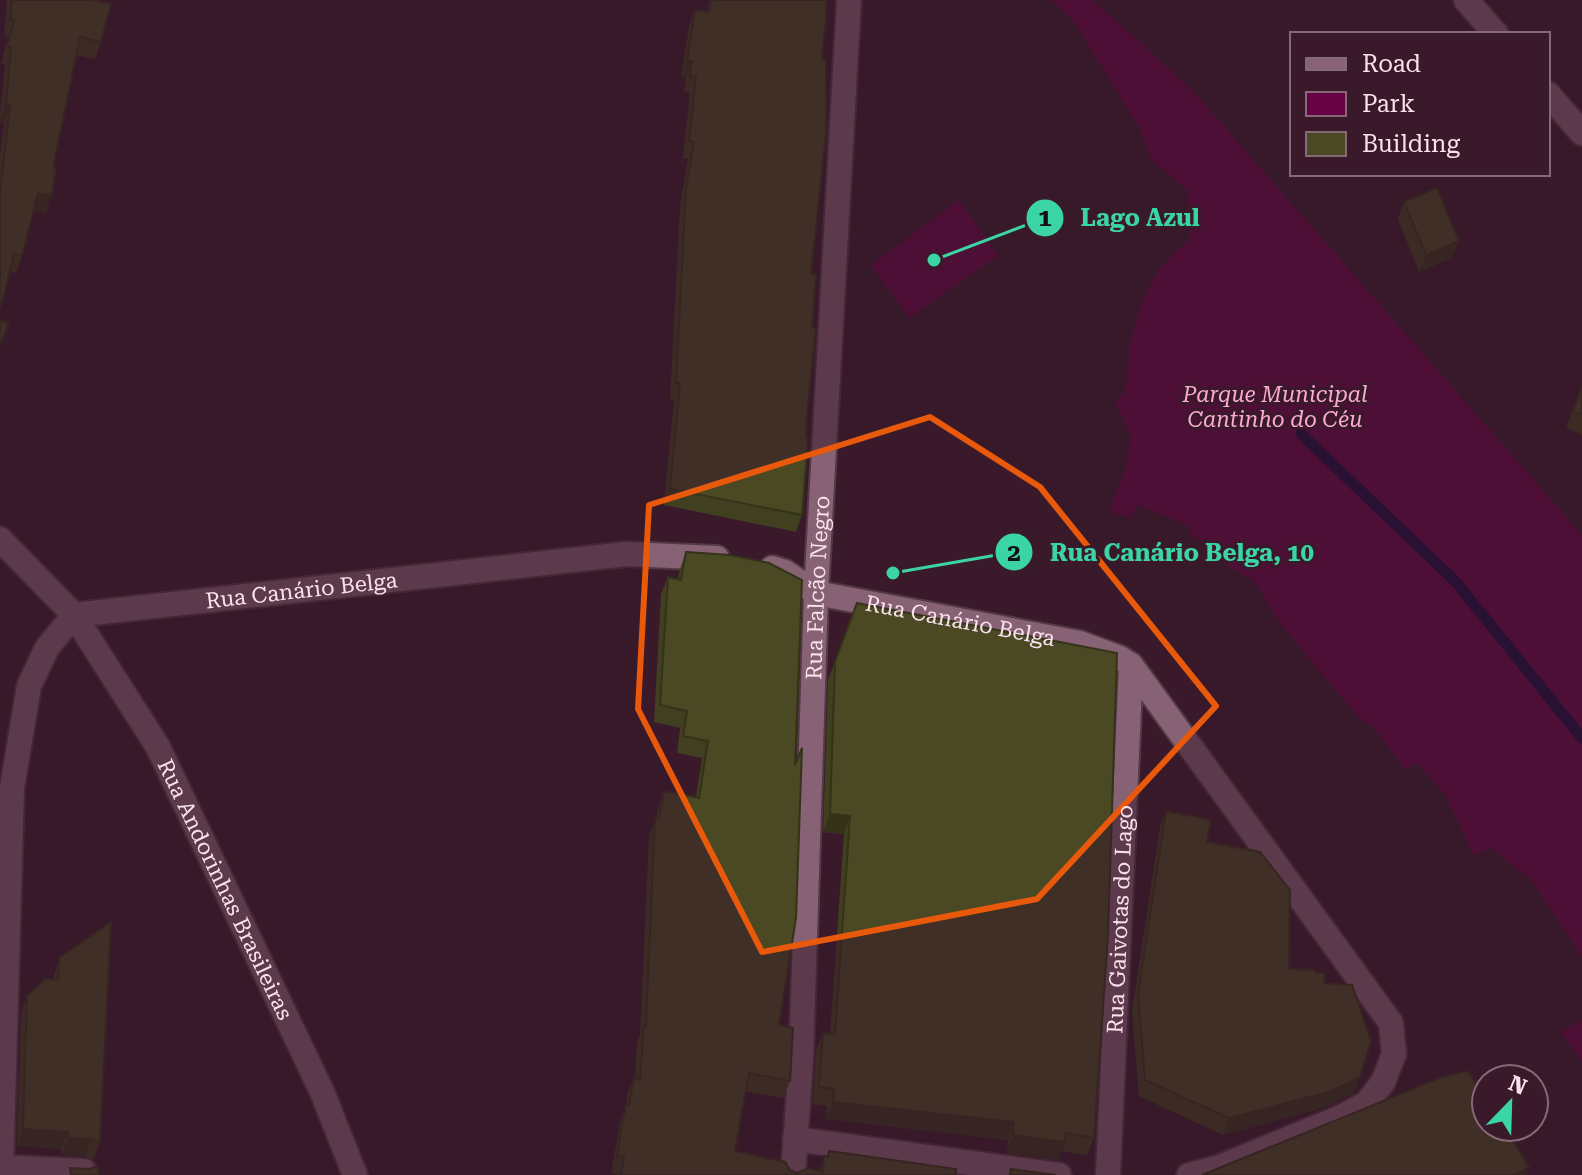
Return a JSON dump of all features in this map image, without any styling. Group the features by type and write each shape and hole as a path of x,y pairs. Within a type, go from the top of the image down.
{"street":[{"name":"Rua Falcão Negro","path":"793,1175 801,1045 816,593 849,0"},
{"path":"1466,0 1494,32"},
{"path":"1550,96 1582,133"},
{"name":"Rua Andorinhas Brasileiras","path":"0,539 74,615 158,747 323,1094 355,1175"},
{"name":"Rua Canário Belga","path":"74,615 627,554 661,554 744,560 785,572 816,593 1080,643 1120,658 1131,665 1391,1023 1394,1054 1383,1082 1367,1103 1220,1167 1189,1175"},
{"path":"74,615 47,648 29,686 12,788 1,1170 84,1171"},
{"name":"Rua Gaivotas do Lago","path":"1108,1175 1131,665"},
{"path":"795,1139 1059,1175"}],"highlighted area":[{"path":"930,417 1040,487 1216,706 1037,899 762,952 638,709 649,505"}],"green space":[{"name":"Parque Municipal Cantinho do Céu","path":"1051,0 1093,0 1192,90 1582,535 1582,956 1532,881 1491,848 1474,855 1445,794 1416,763 1406,770 1368,721 1364,724 1283,627 1253,580 1225,565 1231,556 1188,533 1191,527 1138,505 1130,518 1109,511 1126,467 1131,437 1115,403 1125,390 1128,353 1147,290 1163,265 1189,240 1188,191 1151,159 1140,129 1088,44 1071,18"},
{"path":"959,200 998,256 909,318 871,265"},
{"path":"1582,1021 1582,1062 1560,1031"}],"building":[{"path":"12,0 92,0 111,4 101,42 80,37 53,168 56,168 52,195 38,193 22,256 14,254 0,310 0,194 10,106 6,105 11,47 7,46 14,20 10,19"},
{"path":"712,0 826,0 822,59 826,60 826,133 811,274 816,275 812,328 816,328 807,412 802,515 670,489 680,383 676,383 686,189 694,142 689,141 696,77 690,76 692,61 687,61 695,10 709,12"},
{"path":"1437,188 1459,241 1426,255 1404,202"},
{"path":"0,320 9,323 0,346"},
{"path":"1582,386 1582,415 1573,411"},
{"path":"686,552 730,555 769,563 802,580 795,765 802,748 796,918 779,1025 793,1028 790,1081 749,1073 735,1151 785,1162 790,1170 797,1173 809,1168 823,1172 824,1156 828,1157 829,1151 956,1169 956,1175 621,1175 624,1157 617,1156 621,1129 634,1078 640,1080 646,1026 655,818 659,819 664,791 699,798 708,741 683,736 687,711 660,705 668,577 681,580"},
{"path":"857,603 1117,653 1108,935 1094,1138 1065,1133 1065,1142 1013,1135 1014,1122 833,1102 834,1089 819,1087 823,1033 835,1035 850,816 830,814 835,662"},
{"path":"1166,811 1211,820 1207,842 1260,852 1290,890 1289,969 1315,970 1315,973 1325,973 1324,983 1352,985 1371,1041 1360,1077 1329,1092 1229,1118 1145,1080 1138,994"},
{"path":"111,922 100,1142 68,1138 68,1132 23,1129 27,996 45,979 58,980 59,958"},
{"path":"1468,1071 1470,1074 1470,1143 1514,1143 1529,1167 1515,1175 1202,1175 1442,1077"},
{"path":"98,1166 98,1175 71,1175 70,1168"},
{"path":"1011,1169 1056,1175 1010,1175"}],"waterway":[{"path":"1301,434 1455,581 1582,738"}],"place":[{"name":"Lago Azul","path":"934,260"},
{"name":"Rua Canário Belga, 10","path":"893,573"}]}
